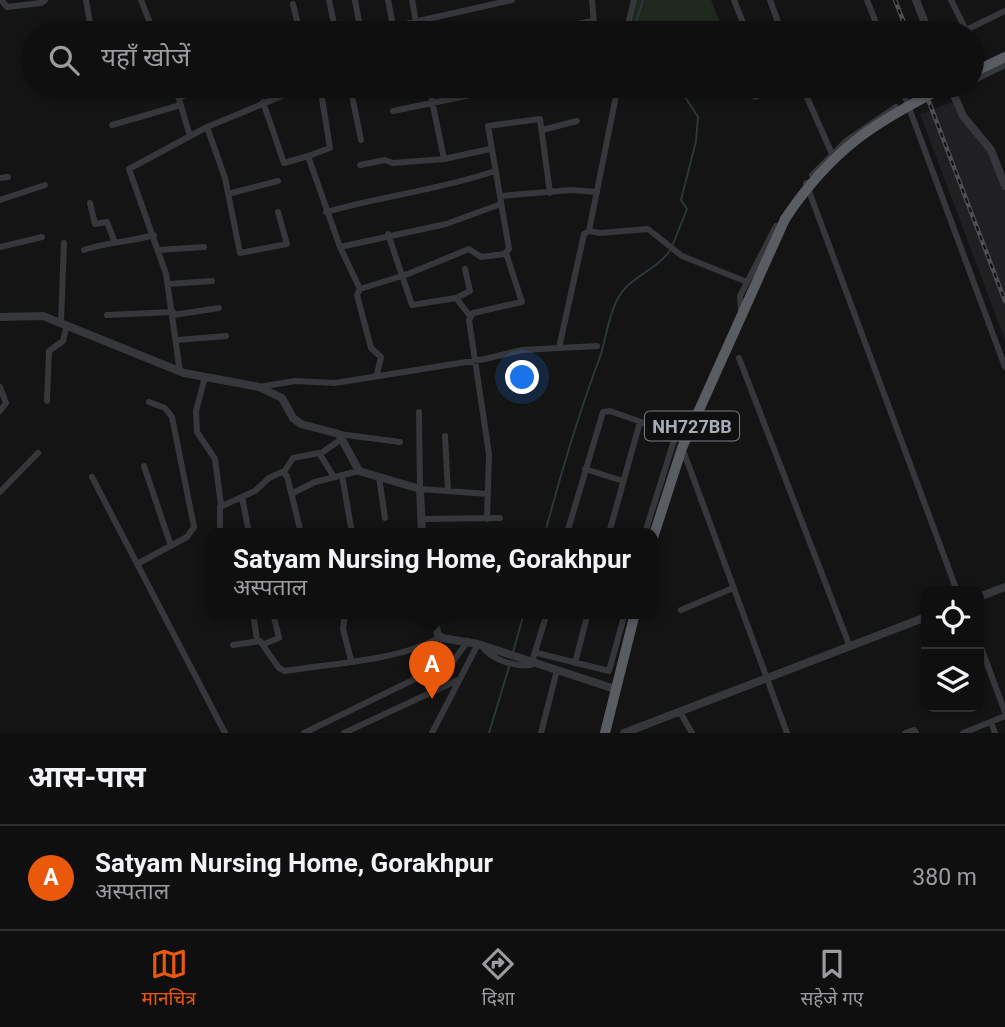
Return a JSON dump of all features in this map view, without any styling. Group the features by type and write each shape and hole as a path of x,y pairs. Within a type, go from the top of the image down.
{"highway":[{"path":"984,68 1005,57"},
{"name":"NH727BB","path":"657,528 681,440 785,219 825,166 878,121 927,98"},
{"path":"605,733 630,619"}],"street":[{"path":"1,0 7,7 41,4 45,0"},
{"path":"86,0 90,21"},
{"path":"141,0 149,21"},
{"path":"329,0 333,21"},
{"path":"355,0 360,21"},
{"path":"388,0 392,21"},
{"path":"412,0 416,21 512,0"},
{"path":"592,21 593,0"},
{"path":"630,21 634,0"},
{"path":"734,0 742,21"},
{"path":"770,0 778,21"},
{"path":"867,0 875,21"},
{"path":"916,0 924,21"},
{"path":"951,0 962,21"},
{"path":"293,4 297,21"},
{"path":"984,21 1005,11"},
{"path":"984,62 1005,51"},
{"path":"984,74 1005,64"},
{"path":"179,98 190,136"},
{"path":"112,125 186,98"},
{"path":"180,372 168,284 154,235 129,169 207,127 275,98"},
{"path":"263,102 284,163 330,148 322,98"},
{"path":"352,98 361,140"},
{"path":"432,98 444,159"},
{"path":"393,111 459,98"},
{"path":"589,231 616,98"},
{"path":"807,98 832,153"},
{"path":"906,98 1005,367"},
{"path":"955,98 963,116 991,150 1005,186"},
{"path":"744,309 740,296 782,216 806,183 832,153 861,129 907,102"},
{"path":"470,316 522,302 506,253 509,249 488,126 539,118 550,193"},
{"path":"542,130 578,121"},
{"path":"207,127 228,194 241,253 287,244 278,212"},
{"path":"360,165 385,160 393,163 444,159 490,149"},
{"path":"308,156 326,212 360,289"},
{"path":"326,212 380,196 435,189 495,171"},
{"path":"0,178 8,177"},
{"path":"228,194 278,181"},
{"path":"806,183 955,586"},
{"path":"0,200 45,185"},
{"path":"340,247 388,234 446,224 500,200 571,190 597,192"},
{"path":"90,204 95,222 107,222 115,243"},
{"path":"559,348 584,234 589,231 600,233 648,229 682,256 747,282"},
{"path":"388,234 412,305 456,298 470,291 465,269"},
{"path":"85,250 110,242 154,235"},
{"path":"0,247 42,237"},
{"path":"47,401 49,351 64,341 64,243"},
{"path":"158,250 204,247"},
{"path":"377,374 381,357 371,348 356,295 360,289 469,248 481,257 506,253"},
{"path":"168,284 212,281"},
{"path":"456,298 470,316 474,361 487,435 487,519"},
{"path":"107,315 173,313 219,308"},
{"path":"0,317 43,316 180,372 259,387 282,398 293,418 301,425 339,434 400,442"},
{"path":"177,340 226,336"},
{"path":"259,387 295,381 335,383 377,374 474,361 522,350 597,346"},
{"path":"738,358 850,647"},
{"path":"205,377 196,411 197,427 200,439 215,459 221,505 220,528"},
{"path":"0,411 6,403 1,392"},
{"path":"137,564 191,535 194,527 173,417 165,408 149,402"},
{"path":"419,412 422,528"},
{"path":"568,528 603,412 640,422 681,440 787,733"},
{"path":"609,528 640,422"},
{"path":"221,505 256,491 269,478 284,472 293,458 320,454 340,440 339,434"},
{"path":"339,434 359,471"},
{"path":"445,436 448,491"},
{"path":"647,528 681,440"},
{"path":"0,492 38,453"},
{"path":"320,454 338,476 351,528"},
{"path":"144,466 171,546"},
{"path":"585,469 623,481"},
{"path":"293,493 359,471 420,489 488,494"},
{"path":"284,472 293,493 299,528"},
{"path":"92,477 225,733"},
{"path":"379,477 385,518"},
{"path":"242,497 248,528"},
{"path":"422,519 500,519"},
{"path":"984,595 1005,587"},
{"path":"681,610 733,589"},
{"path":"254,619 257,640"},
{"path":"264,644 279,638 274,619"},
{"path":"344,619 343,626 351,660"},
{"path":"434,619 440,637"},
{"path":"534,663 546,619"},
{"path":"575,663 586,619"},
{"path":"537,653 610,670 629,619"},
{"path":"608,721 626,732 921,619"},
{"path":"233,645 257,640 264,644 281,670 423,647 440,637 468,641 519,662"},
{"path":"304,733 454,660 468,641"},
{"path":"483,646 496,657 534,663 615,690"},
{"path":"432,733 458,680 483,646"},
{"path":"962,733 1005,714 982,649"},
{"path":"541,733 557,670"},
{"path":"344,733 360,723 458,680"},
{"path":"680,712 692,733"},
{"path":"991,722 995,733"},
{"path":"360,723 360,733"},
{"path":"905,733 914,730 916,733"}],"shaded area":[{"path":"637,0 711,0 719,21 632,21"},
{"path":"952,102 962,120 990,153 1005,193 1005,340 920,114"}],"waterway":[{"path":"636,21 643,0"},
{"path":"673,244 687,209 681,200 696,141 698,117 686,98"},
{"path":"546,528 570,444 617,300 629,285 658,263 671,249"},
{"path":"513,652 522,619"},
{"path":"489,733 509,667"}],"railway":[{"path":"895,0 903,21"},
{"path":"928,98 1005,301"}],"place":[{"name":"Satyam Nursing Home, Gorakhpur","path":"432,699"}]}
